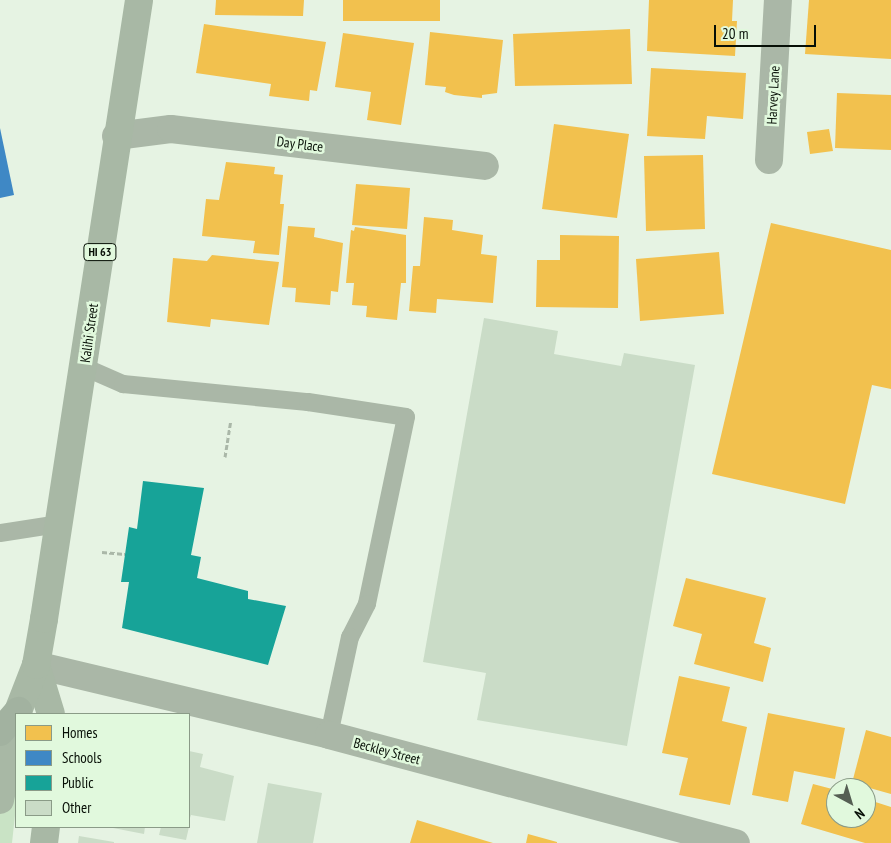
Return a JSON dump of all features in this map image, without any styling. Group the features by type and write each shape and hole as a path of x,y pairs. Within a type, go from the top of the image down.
{"highway":[{"path":"0,732 15,717"}],"main road":[{"name":"Kalihi Street","path":"36,665 84,367 116,136 139,0"},
{"name":"HI 63","path":"36,665 51,713"},
{"name":"HI 63","path":"18,713 36,665"},
{"name":"HI 63","path":"0,800 15,725"},
{"path":"44,843 46,828"}],"street":[{"name":"Harvey Lane","path":"769,160 778,0"},
{"name":"Day Place","path":"116,136 171,129 485,166"},
{"name":"Beckley Street","path":"36,665 329,735 664,834 736,843"}],"lane":[{"path":"84,367 123,384 308,402 406,417 367,604 350,637 329,735"},
{"path":"0,533 59,524"}],"path":[{"path":"225,457 232,413"},
{"path":"102,552 125,554"}],"green space":[{"path":"15,724 15,815 12,843 0,843 0,779"}],"building: Homes":[{"path":"216,0 304,0 303,16 215,15"},
{"path":"343,0 440,0 440,21 343,21"},
{"path":"649,0 733,0 732,21 737,21 735,56 647,51"},
{"path":"809,0 891,0 891,59 805,54"},
{"path":"204,24 326,42 317,91 310,90 309,101 269,96 271,84 196,73"},
{"path":"630,29 632,84 515,86 513,34"},
{"path":"430,32 503,40 497,93 482,95 482,98 454,95 445,92 446,87 425,85"},
{"path":"343,33 414,43 401,125 367,120 371,92 335,87"},
{"path":"651,68 746,73 743,119 707,116 705,139 647,136"},
{"path":"837,93 891,95 891,150 835,148"},
{"path":"554,124 629,134 617,218 542,209"},
{"path":"829,129 833,151 810,154 807,132"},
{"path":"703,155 705,229 646,231 644,156"},
{"path":"226,162 275,167 274,174 283,175 280,204 284,204 279,255 253,253 255,241 202,236 206,199 219,200"},
{"path":"356,184 410,188 407,229 352,225"},
{"path":"424,217 453,220 452,230 483,235 481,254 497,256 493,303 437,299 436,313 409,311 413,266 420,266"},
{"path":"771,223 891,250 891,389 872,385 845,504 712,474"},
{"path":"288,226 315,228 314,237 343,243 338,292 331,291 330,305 295,302 296,288 282,287"},
{"path":"355,227 406,235 406,283 401,283 397,320 366,317 367,306 352,305 354,283 346,283 351,230 354,231"},
{"path":"560,235 619,236 618,308 536,307 537,260 560,260"},
{"path":"719,252 724,314 640,321 636,259"},
{"path":"212,255 279,262 269,325 211,319 210,327 167,322 173,258 207,261"},
{"path":"686,578 766,598 754,643 771,648 763,682 694,664 702,634 673,626"},
{"path":"679,676 730,687 722,721 747,727 730,805 679,795 688,758 662,753"},
{"path":"768,713 845,728 835,778 794,771 788,802 752,795"},
{"path":"866,730 891,737 891,794 876,790 876,778 853,778"},
{"path":"813,784 826,787 826,828 876,828 876,802 891,807 891,843 865,843 801,824"},
{"path":"417,820 493,843 410,843"},
{"path":"528,834 557,842 557,843 526,843"}],"building: Schools":[{"path":"0,128 14,195 0,198"}],"building: Public":[{"path":"143,481 204,488 191,555 201,557 197,578 248,591 248,599 286,606 268,665 122,628 129,582 121,582 129,527 137,529"}],"building: Other":[{"path":"484,318 558,331 554,354 621,366 624,353 695,365 627,746 477,720 486,673 423,662"},
{"path":"190,751 203,754 200,767 234,776 225,821 191,815 190,818"},
{"path":"268,783 322,793 313,843 257,843"},
{"path":"113,828 145,828 144,834"},
{"path":"161,828 189,828 186,840 159,835"},
{"path":"79,836 114,842 114,843 78,843"}]}
